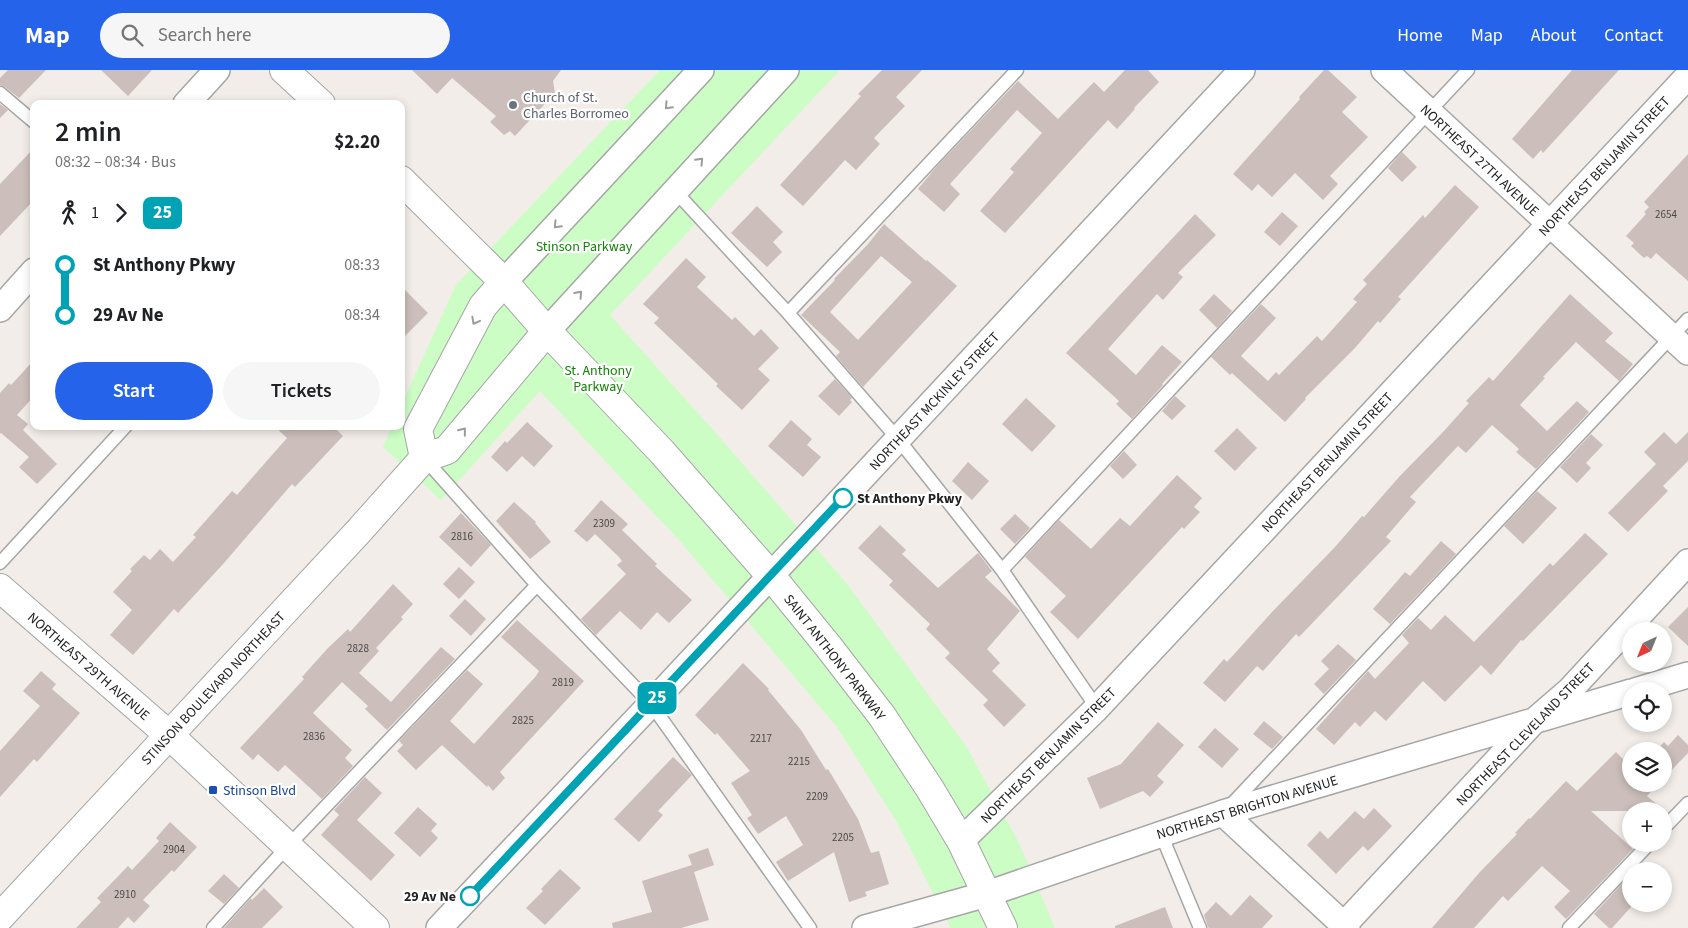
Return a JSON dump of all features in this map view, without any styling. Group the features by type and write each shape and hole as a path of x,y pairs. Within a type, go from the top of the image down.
{"street":[{"path":"190,100 217,70"},
{"path":"284,70 317,100"},
{"path":"424,458 418,429 483,306 701,70"},
{"path":"547,331 674,190 786,70"},
{"name":"NORTHEAST MCKINLEY STREET","path":"439,928 771,576 1242,70"},
{"name":"NORTHEAST 27TH AVENUE","path":"1384,70 1549,224 1682,336"},
{"name":"NORTHEAST BENJAMIN STREET","path":"961,841 1097,708 1688,76"},
{"name":"SAINT ANTHONY PARKWAY","path":"405,184 504,282 547,331 662,452 771,576 882,716 930,789 961,841 1003,928"},
{"path":"0,309 30,275"},
{"name":"STINSON BOULEVARD NORTHEAST","path":"0,917 358,532 424,458 447,450 527,352 547,331"},
{"name":"NORTHEAST CLEVELAND STREET","path":"1344,927 1533,722 1570,690 1688,562"},
{"name":"NORTHEAST 29TH AVENUE","path":"0,588 169,735 375,928"},
{"path":"1665,682 1688,675"},
{"name":"NORTHEAST BRIGHTON AVENUE","path":"865,928 987,894 1223,812 1622,695"},
{"path":"1223,812 1344,927"}],"lane":[{"path":"788,313 1017,70"},
{"path":"1002,570 1468,70"},
{"path":"0,93 30,119"},
{"path":"674,190 788,313 898,439 1002,570 1097,708"},
{"path":"1223,812 1682,336"},
{"path":"0,563 122,430"},
{"path":"424,458 537,585 651,704 810,928"},
{"path":"213,928 288,846 537,585"},
{"path":"1672,820 1688,803"},
{"path":"1161,834 1200,928"},
{"path":"1570,928 1641,852"}],"green space":[{"path":"660,70 840,70 610,315 847,584 966,746 1018,841 1055,928 951,928 895,819 837,727 680,541 540,391 441,500 383,447 390,430 405,430 405,397 456,285"}],"building":[{"path":"8,70 46,70 19,98 0,85 0,78"},
{"path":"101,70 152,70 128,96"},
{"name":"Church of St. Charles Borromeo","path":"412,70 561,70 553,81 555,93 515,136 510,131 504,135 490,122 496,116 452,78 437,94"},
{"path":"882,70 922,70 896,97 905,106 874,138 880,144 856,170 845,160 803,206 780,185 861,96 858,94"},
{"path":"1125,70 1148,70 1159,82 1117,129 1108,120 1005,233 980,211 1014,172 1010,169 1042,133 1017,110 950,184 960,194 944,212 918,189 937,166 1018,81 1058,119 1094,82 1104,92"},
{"path":"1324,70 1328,70 1357,97 1342,112 1368,137 1330,176 1338,184 1323,200 1295,173 1272,197 1258,184 1252,191 1233,174"},
{"path":"1572,70 1619,70 1543,153 1541,150 1533,159 1512,139"},
{"path":"0,104 8,110 0,118"},
{"path":"30,152 30,204 0,236 0,184"},
{"path":"1402,152 1417,167 1402,182 1388,168"},
{"path":"1688,154 1688,281 1656,253 1651,259 1647,256 1644,258 1631,246 1634,243 1626,236 1646,214 1644,212 1649,207 1644,202"},
{"path":"1455,185 1479,207 1398,297 1401,299 1380,323 1378,321 1355,348 1305,398 1285,422 1232,373 1230,375 1211,357 1261,304 1276,318 1241,356 1268,381 1276,372 1279,375 1317,336 1322,341 1357,302 1353,299 1367,284 1363,280 1423,215 1425,218"},
{"path":"757,206 783,232 773,242 782,252 767,267 731,233"},
{"path":"1282,212 1298,226 1280,246 1264,232"},
{"path":"1195,214 1216,235 1178,273 1183,277 1163,300 1157,294 1108,349 1136,375 1162,345 1182,362 1132,419 1116,404 1119,401 1066,353"},
{"path":"884,224 957,286 863,387 836,356 840,352 801,315 868,244","holes":["881,256 912,282 858,340 830,312"]},
{"path":"686,258 706,277 697,287 732,320 735,317 754,336 761,329 779,348 758,369 770,380 742,410 716,386 718,384 654,323 659,318 643,304"},
{"path":"405,290 428,313 405,336"},
{"path":"1214,294 1232,311 1217,328 1199,310"},
{"path":"1570,294 1613,333 1605,341 1633,364 1619,381 1576,342 1543,377 1545,378 1520,405 1547,431 1577,401 1589,412 1536,469 1516,452 1519,449 1492,425 1466,453 1458,446 1410,497 1416,502 1386,537 1391,541 1299,637 1296,634 1263,671 1257,666 1225,702 1203,683 1224,659 1227,662 1362,516 1364,517 1469,403 1466,401 1489,377 1493,381"},
{"path":"30,364 30,400 17,415 28,424 23,430 57,464 37,484 19,467 29,457 0,434 0,393 9,383 11,385"},
{"path":"835,379 852,398 850,400 852,402 839,416 818,396"},
{"path":"1175,396 1186,406 1172,420 1162,411"},
{"path":"1026,398 1056,426 1032,452 1002,424"},
{"path":"791,420 812,439 807,445 821,457 803,477 768,446"},
{"path":"527,422 553,446 534,467 522,456 507,472 491,457 505,441 507,443"},
{"path":"1237,428 1257,448 1235,471 1214,451"},
{"path":"278,430 337,430 343,436 295,487 292,484 178,613 174,609 133,655 110,635 132,610 113,592 132,571 130,569 144,555 150,560 160,549 173,562 196,537 193,535 232,491 237,495 287,438"},
{"path":"1664,432 1676,444 1688,432 1688,461 1663,486 1668,491 1628,532 1608,513 1656,464 1644,452"},
{"path":"1591,434 1603,445 1586,463 1591,468 1577,483 1560,467"},
{"path":"1124,451 1137,465 1123,479 1110,466"},
{"path":"968,462 989,481 972,500 952,481"},
{"path":"1177,475 1202,498 1194,507 1200,512 1184,529 1182,527 1078,639 1050,612 1066,596 1025,557 1059,520 1091,549 1120,518 1130,526"},
{"path":"1537,491 1557,508 1523,544 1504,526"},
{"path":"601,500 628,524 622,530 657,564 655,566 692,600 669,623 657,612 641,630 620,611 596,635 581,619 626,574 617,565 622,561 619,557 595,534 587,542 574,531"},
{"path":"514,502 536,522 551,542 530,559 496,521"},
{"path":"461,513 491,545 471,567 439,537"},
{"path":"1015,514 1030,528 1015,544 1000,529"},
{"path":"880,525 906,550 902,554 938,588 978,553 992,571 985,577 1020,611 987,649 1000,663 992,671 1026,705 1004,727 983,705 988,700 945,658 950,653 926,629 930,624 889,585 893,581 858,548"},
{"path":"1585,533 1608,554 1523,641 1521,640 1491,675 1481,665 1445,702 1423,681 1386,721 1375,711 1360,727 1355,722 1334,745 1316,729 1368,671 1375,679 1409,643 1402,635 1418,618 1431,630 1445,615 1474,642 1550,563 1553,566"},
{"path":"1441,541 1456,554 1390,624 1373,609 1405,572 1410,576"},
{"path":"459,567 475,582 459,599 443,584"},
{"path":"393,584 413,604 401,617 403,619 376,648 379,651 359,673 391,702 441,647 455,659 387,730 365,709 368,706 342,682 313,713 352,750 345,758 353,766 322,799 285,765 278,772 258,754 253,760 240,748 304,679 302,677 327,649 348,629 350,632"},
{"path":"465,599 486,619 471,636 449,616"},
{"path":"1688,607 1688,646 1672,631 1672,623"},
{"path":"517,620 584,681 500,772 505,778 493,791 442,745 416,770 397,751 403,745 399,741 467,670 483,684 450,721 474,744 536,676 539,671 501,637"},
{"path":"1338,644 1356,660 1324,694 1314,684 1329,669 1321,661"},
{"path":"743,663 769,689 801,730 826,770 828,769 858,819 871,853 879,851 889,884 865,892 867,896 849,902 834,852 788,881 776,862 803,845 786,816 758,834 747,818 752,815 731,783 750,771 717,733 715,735 695,715"},
{"path":"41,671 56,684 52,689 80,713 37,762 34,759 0,797 0,751 40,706 23,691"},
{"path":"1264,721 1283,737 1272,749 1253,734"},
{"path":"1158,722 1184,745 1157,776 1164,782 1150,797 1143,791 1100,809 1087,778 1121,764"},
{"path":"1215,728 1239,749 1222,768 1198,747"},
{"path":"1678,735 1688,745 1688,753 1672,770 1672,742"},
{"path":"1616,752 1622,758 1622,792 1651,792 1647,796 1654,802 1622,802 1622,811 1591,811 1622,839 1622,852 1630,852 1566,919 1554,907 1570,891 1542,866 1508,901 1503,896 1474,928 1432,928 1479,873 1517,834 1515,833 1566,781 1577,791"},
{"path":"673,757 692,775 658,811 663,815 639,842 614,819"},
{"path":"365,777 382,793 357,820 395,855 371,881 321,835 339,815 334,810"},
{"path":"418,807 437,824 431,831 438,838 420,857 394,833"},
{"path":"1374,808 1392,826 1368,851 1363,846 1336,874 1307,845 1320,831 1328,839 1355,811 1364,819"},
{"path":"170,822 197,847 174,872 172,870 143,900 150,906 134,923 128,917 118,928 76,928 101,902 97,898 128,866 132,870 159,841 156,838"},
{"path":"708,848 714,865 694,872 709,920 681,928 613,928 612,923 652,912 642,881 692,865 688,855"},
{"path":"560,869 581,888 545,925 526,908 543,891 541,889"},
{"path":"224,874 239,888 224,904 208,891"},
{"path":"1622,884 1622,912 1626,912 1612,928 1609,928 1594,914"},
{"path":"264,888 283,907 262,928 224,928 251,898 252,900"},
{"path":"1250,895 1273,916 1262,928 1208,927 1204,915 1216,902 1231,916"},
{"path":"1165,907 1173,928 1115,928 1115,926"}],"bus line":[{"name":"25","path":"470,896 843,498"}],"place":[{"name":"Church of St. Charles Borromeo","path":"513,105"},
{"name":"St Anthony Pkwy","path":"843,498"},
{"name":"Stinson Blvd","path":"213,790"},
{"name":"29 Av Ne","path":"470,896"}],"park label":[{"name":"Stinson Parkway","path":"584,246"},
{"name":"St. Anthony Parkway","path":"598,378"}]}
